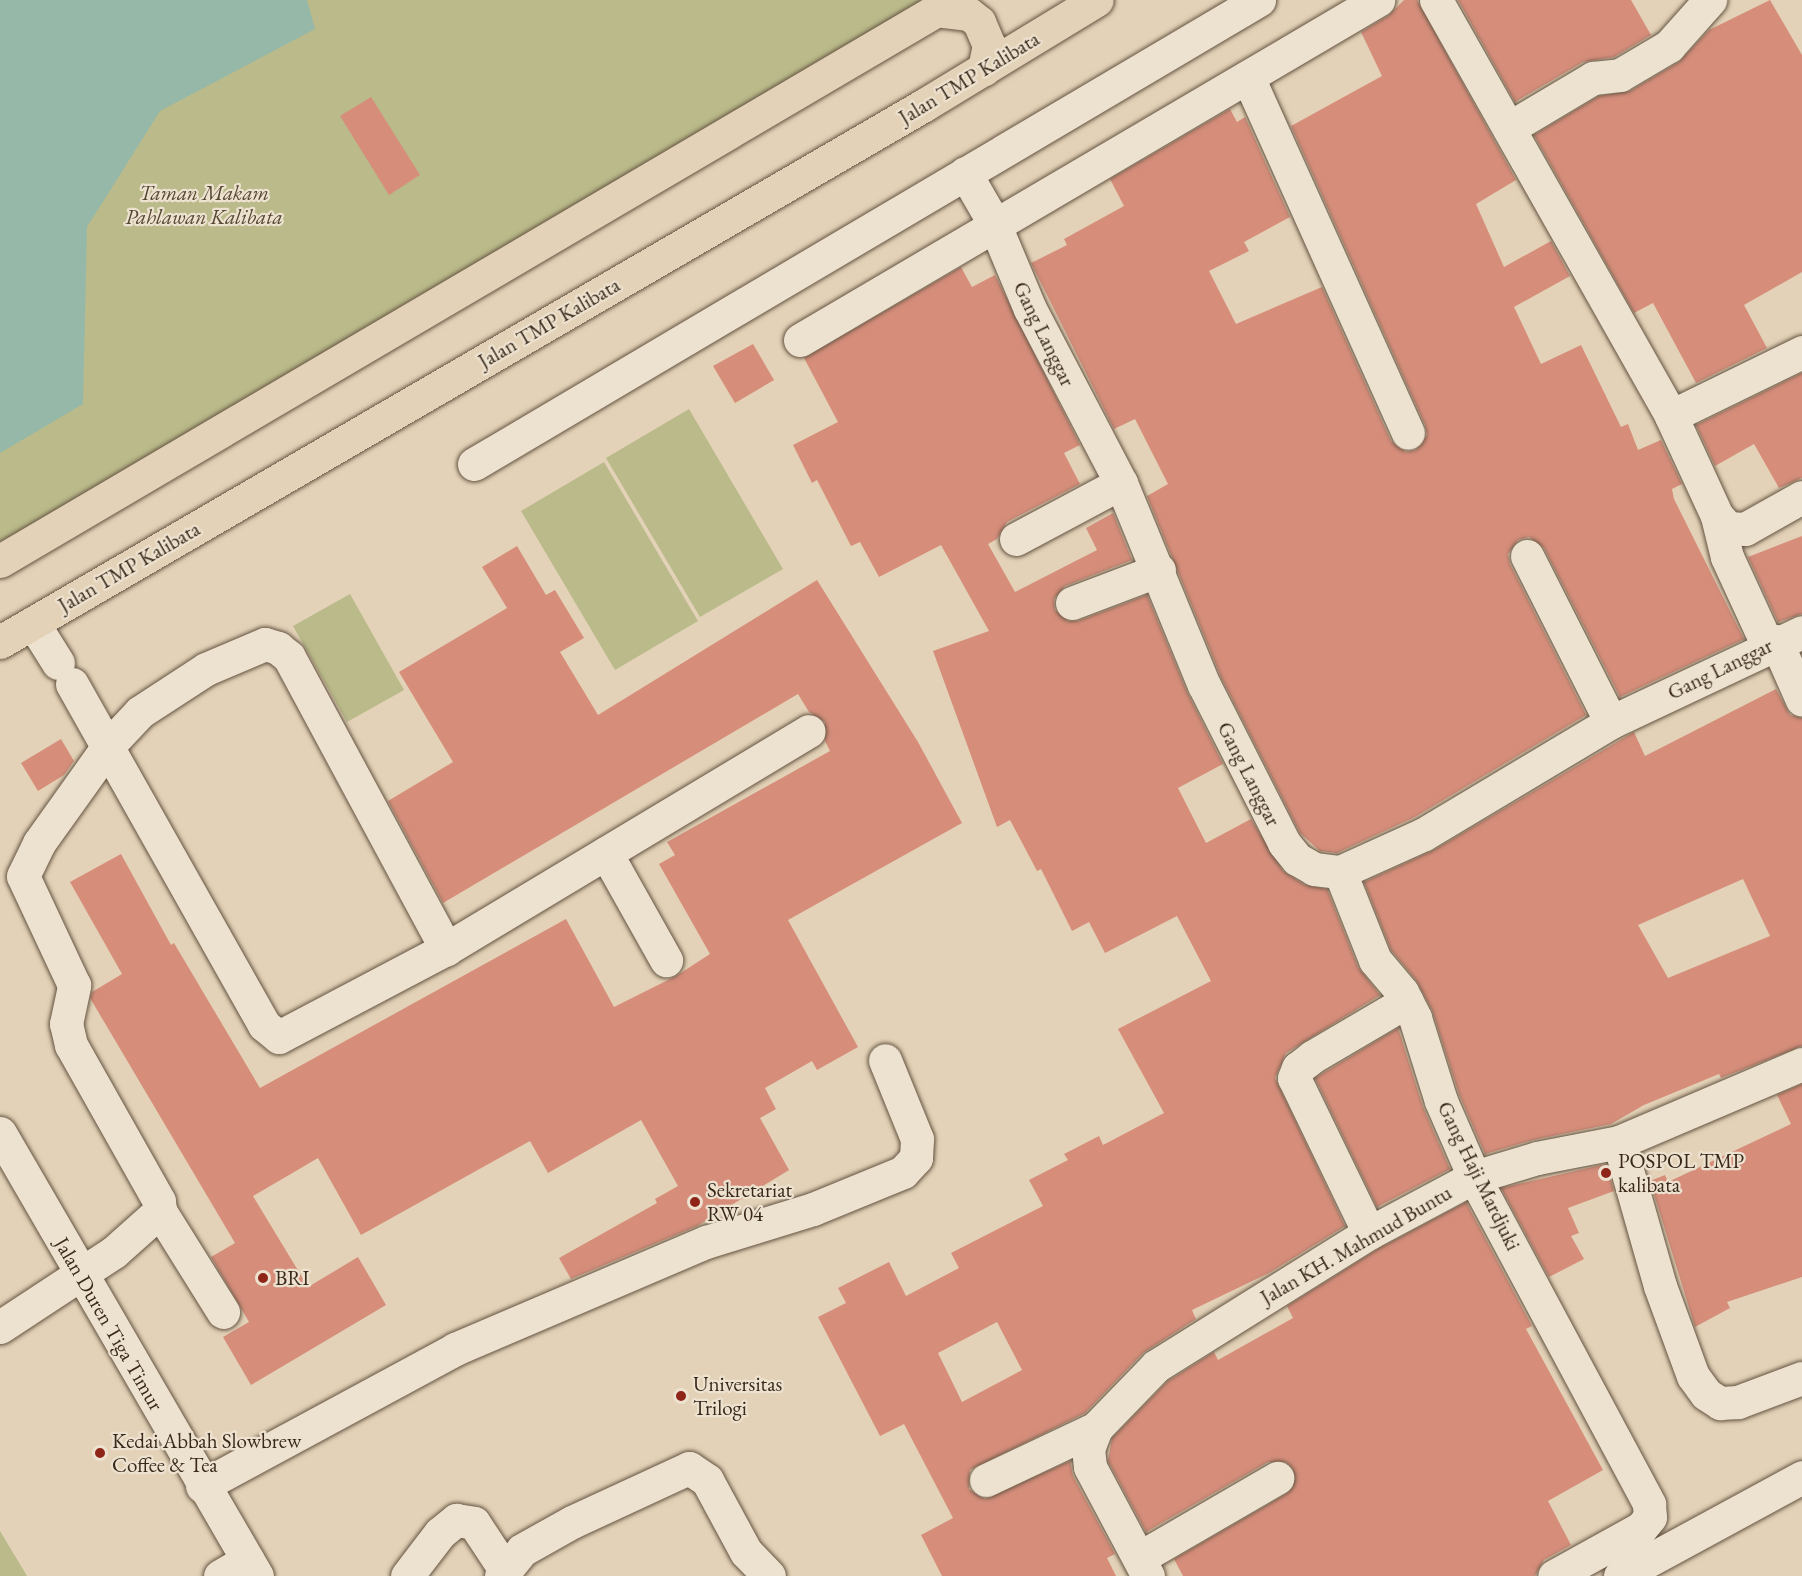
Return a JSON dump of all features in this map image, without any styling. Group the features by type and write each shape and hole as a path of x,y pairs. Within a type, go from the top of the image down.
{"main road":[{"name":"Jalan TMP Kalibata","path":"0,642 984,69 1097,0"},
{"path":"0,561 945,5 969,14 979,22 989,45 984,69"}],"street":[{"path":"474,464 1259,0"},
{"path":"800,340 994,223 1378,0"},
{"path":"1436,0 1671,416 1717,516 1726,557 1782,640 1802,700"},
{"path":"1509,128 1593,78 1620,75 1670,46 1710,0"},
{"path":"1248,76 1408,433"},
{"name":"Gang Langgar","path":"965,173 994,223 1030,309 1120,483 1159,570 1204,685 1284,843 1297,859 1314,869 1340,872 1424,834 1611,722 1782,640"},
{"path":"1671,416 1802,352"},
{"path":"1016,539 1120,483"},
{"path":"1717,516 1728,528 1745,529 1802,497"},
{"path":"1527,556 1611,722"},
{"path":"1072,603 1159,570"},
{"path":"33,622 109,745 264,1024 279,1037 446,950 809,732"},
{"path":"223,1312 160,1211 159,1201 71,1045 66,1024 74,985 23,876 39,843 109,745 140,712 206,669 265,644 278,648 289,657 446,950"},
{"path":"606,853 666,960"},
{"name":"Gang Haji Mardjuki","path":"1340,872 1375,960 1407,1001 1441,1101 1474,1177 1618,1442 1649,1504 1650,1517 1641,1528 1554,1576"},
{"path":"1369,1233 1294,1078 1298,1068 1312,1057 1407,1001"},
{"path":"202,1486 455,1349 706,1242 813,1209 903,1172 916,1158 917,1139 885,1060"},
{"name":"Jalan KH. Mahmud Buntu","path":"1144,1567 1090,1467 1088,1449 1096,1428 1134,1385 1172,1355 1369,1233 1474,1177 1537,1158 1619,1142 1802,1064"},
{"name":"Jalan Duren Tiga Timur","path":"0,1133 71,1282 253,1568"},
{"path":"1619,1142 1660,1286 1693,1376 1706,1394 1720,1403 1738,1402 1802,1378"},
{"path":"0,1327 71,1282 160,1211"},
{"path":"986,1480 1096,1428"},
{"path":"408,1576 440,1533 456,1520 474,1523 503,1573 522,1550 572,1522 689,1468 707,1480 746,1552 769,1576"},
{"path":"1620,1576 1669,1565 1802,1477"},
{"path":"1144,1567 1277,1478"},
{"path":"220,1576 253,1568"}],"green space":[{"name":"Taman Makam Pahlawan Kalibata","path":"0,0 954,0 0,561"},
{"path":"689,409 783,569 700,617 606,458"},
{"path":"604,462 698,621 615,670 521,511"},
{"path":"350,594 404,690 347,722 293,626"},
{"path":"0,1531 27,1576 0,1576"}],"shaded area":[{"path":"0,0 307,0 315,29 160,111 87,227 83,404 0,453"}],"building":[{"path":"1404,0 1417,0 1516,180 1476,204 1504,267 1551,241 1570,276 1514,307 1541,364 1581,345 1621,427 1628,424 1638,450 1661,440 1682,484 1672,489 1674,499 1744,639 1620,697 1544,548 1529,537 1518,540 1508,554 1510,564 1586,715 1415,817 1337,853 1320,851 1300,833 1221,677 1147,496 1168,484 1135,419 1114,429 1031,263 1067,245 1064,239 1124,206 1110,179 1230,109 1237,122 1245,117 1290,217 1244,242 1249,251 1209,271 1236,324 1322,287 1391,441 1406,452 1416,450 1427,435 1425,425 1291,126 1382,76 1361,32 1388,16"},
{"path":"1458,0 1631,0 1651,35 1614,57 1583,62 1515,102"},
{"path":"1770,0 1802,55 1802,272 1744,305 1767,348 1696,383 1653,303 1634,313 1534,135 1599,96 1630,91 1679,62 1709,30"},
{"path":"371,97 420,175 389,195 340,116"},
{"path":"961,267 972,287 995,275 1080,445 1064,453 1080,484 1007,522 997,539 988,544 1015,592 1097,550 1086,528 1113,513 1132,560 1065,586 1054,599 1055,610 1068,621 1078,621 1147,595 1187,692 1223,764 1178,788 1206,843 1251,819 1283,871 1305,885 1327,889 1358,967 1380,995 1286,1053 1275,1078 1345,1226 1269,1273 1192,1310 1196,1319 1143,1353 1085,1413 970,1470 969,1489 985,1499 1070,1461 1073,1476 1115,1554 1107,1558 1116,1576 942,1576 921,1535 953,1518 904,1424 880,1436 818,1317 846,1303 838,1288 889,1262 906,1296 959,1268 951,1253 1043,1206 1029,1180 1068,1160 1064,1154 1099,1136 1103,1145 1164,1113 1118,1029 1211,981 1177,916 1105,953 1089,922 1072,931 1041,869 1037,871 1010,820 997,827 933,651 989,631 941,545 879,577 860,542 851,546 817,480 812,483 793,445 838,422 804,358","holes":["997,1322 1022,1370 962,1402 938,1353"]},
{"path":"753,344 774,380 735,403 713,366"},
{"path":"1802,373 1802,478 1779,488 1754,444 1715,466 1696,425"},
{"path":"1802,536 1802,614 1778,622 1748,557"},
{"path":"517,546 546,595 555,590 584,638 560,652 598,715 817,580 918,742 962,823 788,920 858,1047 817,1070 812,1061 765,1088 776,1109 760,1118 789,1170 697,1226 571,1279 559,1258 657,1203 655,1199 678,1186 641,1120 548,1173 530,1141 361,1235 318,1158 253,1196 308,1287 358,1257 386,1305 251,1385 223,1337 249,1322 211,1257 235,1243 90,998 92,992 122,974 70,882 121,854 171,945 174,943 260,1088 566,919 614,1007 676,976 710,954 659,864 675,855 667,842 830,751 825,741 825,722 809,712 798,694 443,903 388,801 453,762 399,672 507,608 482,567"},
{"path":"1776,689 1790,715 1802,718 1802,1046 1721,1078 1719,1074 1644,1105 1611,1124 1533,1140 1485,1154 1459,1094 1432,1010 1416,980 1391,950 1364,882 1434,850 1634,732 1645,756","holes":["1743,879 1770,936 1668,978 1638,925"]},
{"path":"61,739 74,761 64,775 38,791 21,763"},
{"path":"1398,1028 1423,1107 1450,1169 1377,1207 1315,1078"},
{"path":"1802,1084 1802,1277 1727,1302 1730,1308 1695,1327 1650,1181 1665,1175 1668,1182 1791,1124 1777,1095"},
{"path":"1606,1164 1614,1191 1568,1208 1579,1233 1571,1236 1584,1259 1549,1277 1501,1188"},
{"path":"1466,1202 1532,1326 1526,1329 1603,1470 1548,1501 1571,1545 1544,1560 1535,1576 1183,1576 1174,1559 1286,1494 1293,1487 1293,1469 1286,1462 1268,1462 1146,1532 1108,1461 1112,1438 1168,1381 1214,1352 1218,1360 1293,1318 1287,1306 1378,1249"}],"place":[{"name":"POSPOL TMP kalibata","path":"1606,1173"},
{"name":"Sekretariat RW 04","path":"695,1202"},
{"name":"BRI","path":"263,1278"},
{"name":"Universitas Trilogi","path":"681,1396"},
{"name":"Kedai Abbah Slowbrew Coffee & Tea","path":"100,1453"}]}
